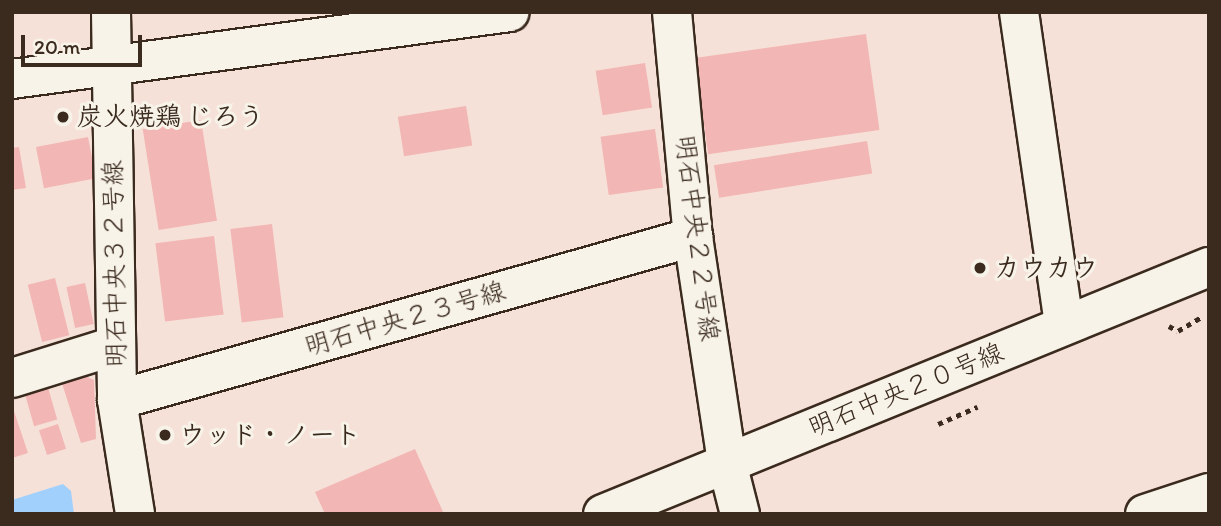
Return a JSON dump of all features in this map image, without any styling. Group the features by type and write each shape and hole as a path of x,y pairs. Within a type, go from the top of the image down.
{"street":[{"name":"明石中央３２号線","path":"111,12 117,400 135,514"},
{"path":"12,79 510,12"},
{"name":"明石中央２２号線","path":"672,12 693,237 727,463 740,514"},
{"path":"1018,12 1063,325"},
{"name":"明石中央２３号線","path":"117,400 693,237"},
{"name":"明石中央２０号線","path":"603,514 1209,267"},
{"path":"12,379 115,346"},
{"path":"1145,514 1209,493"}],"water":[{"path":"63,484 71,491 74,514 12,514 12,500"}],"building":[{"path":"866,34 879,130 708,154 695,58"},
{"path":"645,63 652,107 603,115 596,71"},
{"path":"466,106 472,146 404,156 398,117"},
{"path":"201,120 217,221 159,230 143,129"},
{"path":"655,129 663,187 609,195 601,137"},
{"path":"88,137 96,178 44,188 36,147"},
{"path":"867,141 872,174 719,198 714,165"},
{"path":"19,147 26,188 12,190 12,148"},
{"path":"272,224 283,317 242,322 230,229"},
{"path":"214,236 224,314 165,322 155,243"},
{"path":"55,278 69,335 42,342 28,285"},
{"path":"85,283 94,324 75,328 66,287"},
{"path":"76,372 94,380 96,439 81,443 60,377"},
{"path":"47,384 57,420 34,426 24,391"},
{"path":"12,405 28,453 12,458"},
{"path":"58,424 66,449 47,455 39,430"},
{"path":"415,449 444,514 325,514 315,492"}],"place":[{"name":"炭火焼鶏 じろう","path":"63,117"},
{"name":"カウカウ","path":"980,268"},
{"name":"ウッド・ノート","path":"165,435"}]}
